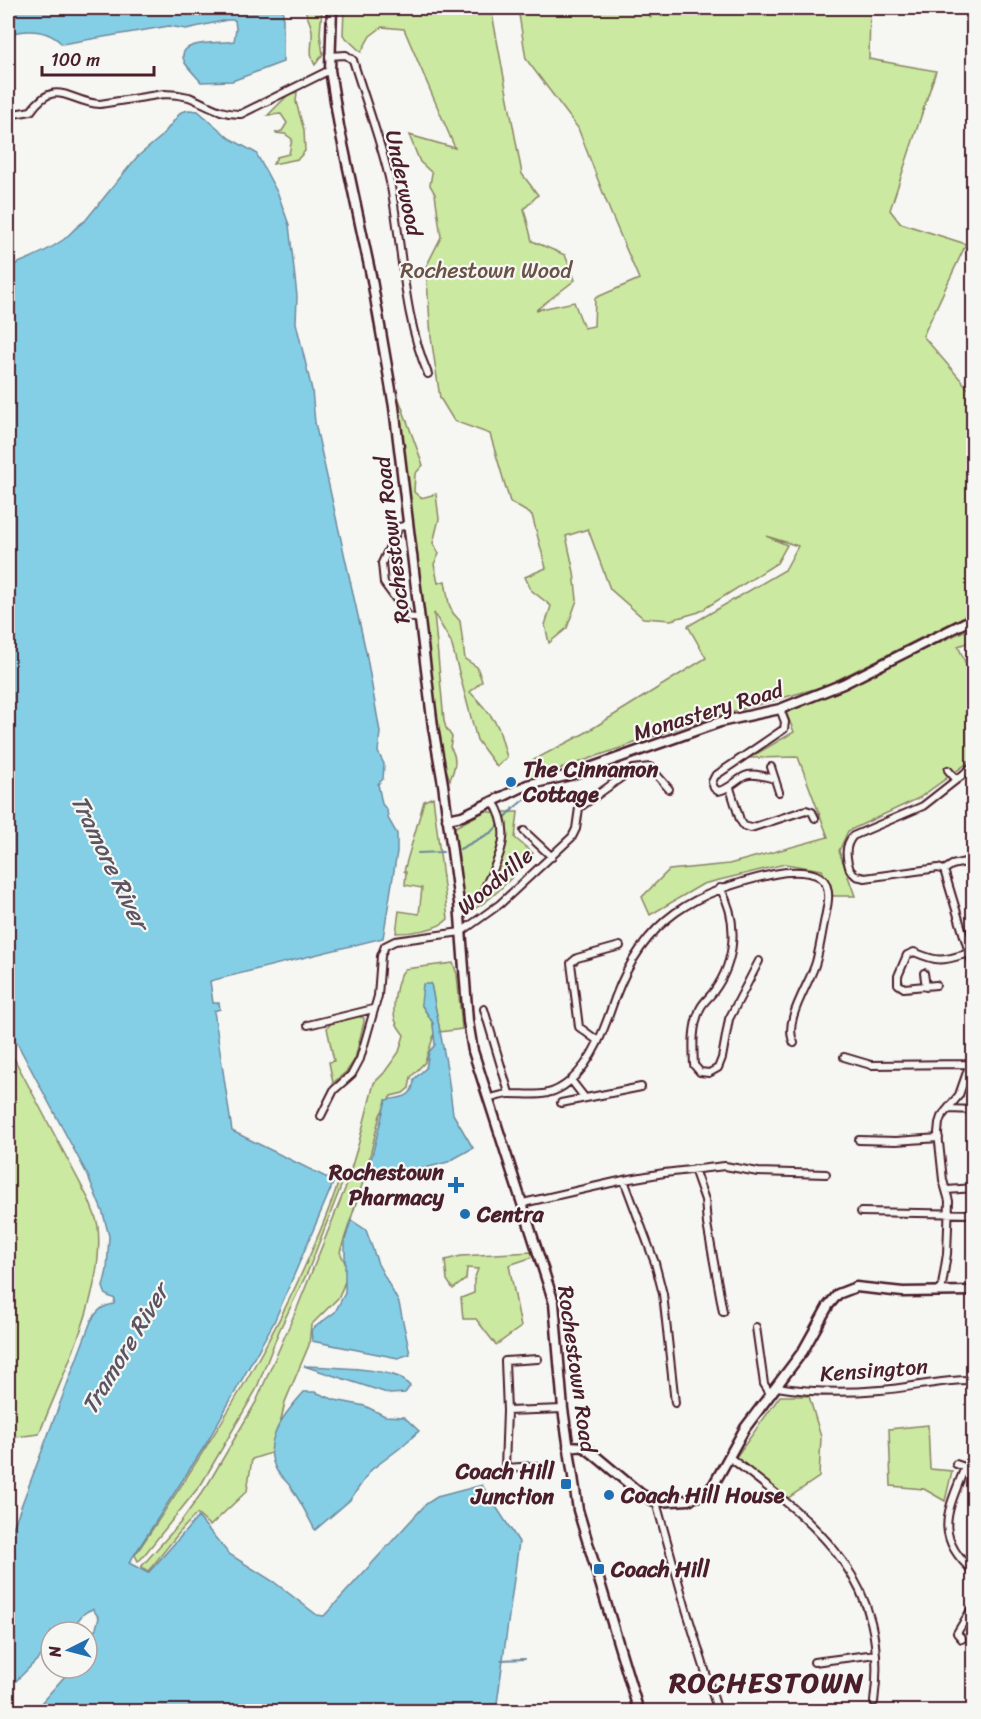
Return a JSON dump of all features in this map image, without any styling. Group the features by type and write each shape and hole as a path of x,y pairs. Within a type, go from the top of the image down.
{"main road":[{"path":"329,56 332,8"},
{"name":"Rochestown Road","path":"329,56 339,126 372,280 394,407 433,727 445,796 473,1051 524,1203 554,1303 563,1408 578,1510 639,1712"},
{"name":"Monastery Road","path":"447,819 462,816 527,785 570,775 720,722 780,709 843,684 974,618"},
{"path":"568,1446 584,1447 641,1494 656,1502 688,1500 706,1493 714,1484 745,1428 803,1351 828,1306 838,1294 856,1287 903,1292 974,1291"}],"street":[{"name":"Underwood","path":"329,56 346,55 353,60 384,159 405,285 421,359 428,374"},
{"path":"8,115 31,111 38,102 51,94 63,93 90,104 174,94 188,97 227,113 241,114 330,70"},
{"path":"409,525 399,527 382,563 384,584 409,616 420,619"},
{"path":"775,779 745,776 730,788 718,791 712,782 715,776 784,729 785,722 780,709"},
{"path":"944,870 938,868 875,878 860,877 850,870 847,860 849,841 853,837 923,806 974,766"},
{"name":"Woodville","path":"461,932 500,904 572,837 576,829 579,808 633,769 650,767 669,789"},
{"path":"771,767 779,792"},
{"path":"948,770 957,780"},
{"path":"730,788 744,826 751,828 806,810 812,812 815,818"},
{"path":"485,887 503,849 501,815 493,801"},
{"name":"Woodville","path":"524,831 552,857"},
{"path":"944,870 952,865 974,860"},
{"path":"944,870 974,969"},
{"path":"488,1099 509,1093 540,1095 557,1090 571,1080 604,1031 616,996 638,951 656,930 692,901 720,888 785,871 815,874 824,880 829,893 816,964 791,1023 791,1037 794,1043"},
{"path":"720,888 731,913 733,937 724,975 700,1007 694,1027 694,1065 700,1072 709,1073 718,1068 729,1019 759,961"},
{"path":"321,1116 334,1090 350,1077 357,1067 378,996 382,951 387,944 461,932"},
{"path":"598,1041 579,1027 571,963 577,958 620,946"},
{"path":"936,985 904,988 898,984 898,976 907,955 914,952 934,961 943,961 969,953"},
{"path":"924,973 926,987"},
{"path":"308,1025 373,1009"},
{"path":"484,1009 509,1093"},
{"path":"941,1292 947,1254 949,1201 943,1180 939,1124 941,1117 959,1095 974,1052"},
{"path":"844,1057 870,1065 969,1064"},
{"path":"571,1080 585,1098"},
{"path":"561,1103 641,1087"},
{"path":"949,1109 974,1110"},
{"path":"860,1140 896,1141 939,1138"},
{"path":"524,1203 624,1180 725,1166 758,1172 826,1174"},
{"path":"694,1169 705,1200 706,1224 723,1312"},
{"path":"624,1180 655,1263 663,1294 675,1404"},
{"path":"947,1190 974,1188"},
{"path":"861,1212 974,1214"},
{"path":"756,1327 764,1384 771,1395"},
{"path":"537,1466 505,1468 507,1411 505,1361 538,1359"},
{"name":"Kensington","path":"777,1387 805,1392 834,1392 880,1390 974,1380"},
{"path":"507,1411 563,1408"},
{"path":"729,1457 794,1509 834,1548 855,1577 865,1601 876,1654 874,1702"},
{"path":"957,1464 974,1470"},
{"path":"965,1467 947,1515 947,1532 952,1549 962,1563 974,1572"},
{"path":"656,1502 718,1712"},
{"path":"962,1639 957,1633 974,1605"},
{"path":"814,1662 876,1654"}],"green space":[{"path":"305,8 322,8 320,34 323,54 315,65 311,53 312,31"},
{"name":"Rochestown Wood","path":"344,8 491,8 522,174 538,195 524,209 532,241 565,255 575,280 536,310 574,302 584,328 594,326 595,298 639,279 578,128 526,59 518,8 647,8 651,18 649,8 870,8 869,59 936,71 890,210 900,223 966,244 923,336 973,394 973,612 825,686 689,724 531,779 526,764 585,733 706,658 688,626 785,570 798,546 766,536 787,545 777,563 699,612 671,620 643,618 610,589 588,529 566,536 577,600 567,628 549,643 545,625 551,606 531,590 525,577 546,568 532,515 510,502 490,434 454,421 440,398 431,337 426,267 441,237 435,194 430,185 432,173 420,162 409,135 455,148 404,29 382,27 370,36 361,52 343,35"},
{"path":"297,92 296,102 304,130 305,151 298,159 273,164 277,157 289,154 292,139 285,134 275,133 282,131 287,123 281,114 268,115 289,94"},
{"path":"396,391 423,465 415,474 414,492 421,498 436,494 439,519 433,543 439,554 434,564 438,583 445,581 449,604 460,621 465,659 477,667 482,681 470,692 497,726 507,757 497,767 477,740 451,642 434,613 444,721 452,737 450,747 455,759 450,780 440,748 434,714 428,645"},
{"path":"973,627 973,641 958,646 973,680 973,759 919,798 848,831 839,851 855,896 833,896 822,870 785,864 703,884 650,915 642,897 669,870 729,864 828,837 798,757 749,758 794,732 786,712"},
{"path":"433,797 448,919 431,928 396,933 399,911 419,914 422,888 405,885 406,872 404,871 424,801"},
{"path":"488,810 489,812 518,812 515,838 533,853 494,894 467,913 461,898 455,827"},
{"path":"453,963 457,974 462,1029 440,1032 431,984 421,1004 433,1023 434,1035 425,1062 411,1077 409,1088 403,1093 391,1096 380,1115 365,1176 340,1252 347,1267 347,1276 339,1297 311,1325 309,1345 285,1402 274,1452 252,1459 247,1491 210,1526 197,1514 148,1571 141,1567 180,1523 208,1484 256,1402 298,1306 345,1189 374,1083 399,1052 404,1035 396,1022 394,1002 402,973 405,969"},
{"path":"358,1016 364,1018 364,1022 355,1059 347,1071 333,1083 329,1062 334,1061 327,1028 331,1023"},
{"path":"8,1047 89,1200 97,1224 98,1252 89,1305 39,1434 8,1438"},
{"path":"341,1175 345,1176 308,1271 279,1331 256,1390 202,1483 138,1561 135,1555 224,1419 277,1324 301,1275"},
{"path":"532,1252 533,1257 509,1265 521,1327 496,1345 476,1319 463,1319 461,1298 474,1293 474,1280 478,1269 467,1268 466,1279 453,1289 447,1280 445,1260 461,1256"},
{"path":"780,1396 809,1396 821,1437 819,1477 788,1498 736,1457"},
{"path":"928,1425 930,1469 952,1471 945,1501 924,1489 891,1486 889,1429"}],"water":[{"path":"8,8 283,8 283,62 232,81 201,82 185,63 183,55 186,49 201,44 234,41 235,20 186,29 169,26 62,44 50,35 37,31 8,34"},
{"name":"Tramore River","path":"198,111 229,138 256,153 278,194 289,225 297,296 296,323 312,390 315,423 366,652 380,732 378,752 384,764 383,779 378,784 382,804 397,834 397,852 383,938 210,981 213,1003 219,1003 220,1009 214,1011 232,1131 334,1181 274,1322 206,1444 129,1563 148,1573 198,1517 229,1554 274,1582 317,1615 324,1616 426,1504 437,1497 482,1485 519,1542 496,1711 34,1711 61,1680 99,1680 99,1618 93,1609 87,1611 78,1620 39,1620 39,1658 8,1689 8,1541 91,1321 101,1309 114,1304 115,1299 106,1295 103,1287 107,1270 109,1236 103,1213 88,1176 8,1026 8,267 57,244 85,221 137,157 161,137 181,112"},
{"path":"423,984 431,984 453,1114 473,1148 448,1162 398,1175 368,1171 386,1100 409,1094 414,1079 426,1068 429,1052 435,1045 433,1023 421,1004"},
{"path":"351,1220 366,1230 378,1264 399,1303 410,1354 398,1358 312,1341 311,1330 335,1312 345,1293 345,1240"},
{"path":"304,1366 352,1368 389,1374 399,1377 410,1386 405,1393 390,1394"},
{"path":"304,1392 315,1392 335,1400 365,1406 385,1416 404,1417 419,1431 371,1470 350,1500 315,1530 289,1484 277,1471 272,1460 271,1449 277,1428 289,1409"}],"waterway":[{"path":"460,849 492,832 514,808 533,792"},
{"path":"418,853 443,852"},
{"path":"501,1660 525,1659"}],"place":[{"name":"The Cinnamon Cottage","path":"511,782"},
{"name":"Rochestown Pharmacy","path":"456,1185"},
{"name":"Centra","path":"465,1214"},
{"name":"Coach Hill Junction","path":"566,1484"},
{"name":"Coach Hill House","path":"609,1495"},
{"name":"Coach Hill","path":"599,1569"}],"district":[{"name":"ROCHESTOWN","path":"767,1682"}]}
